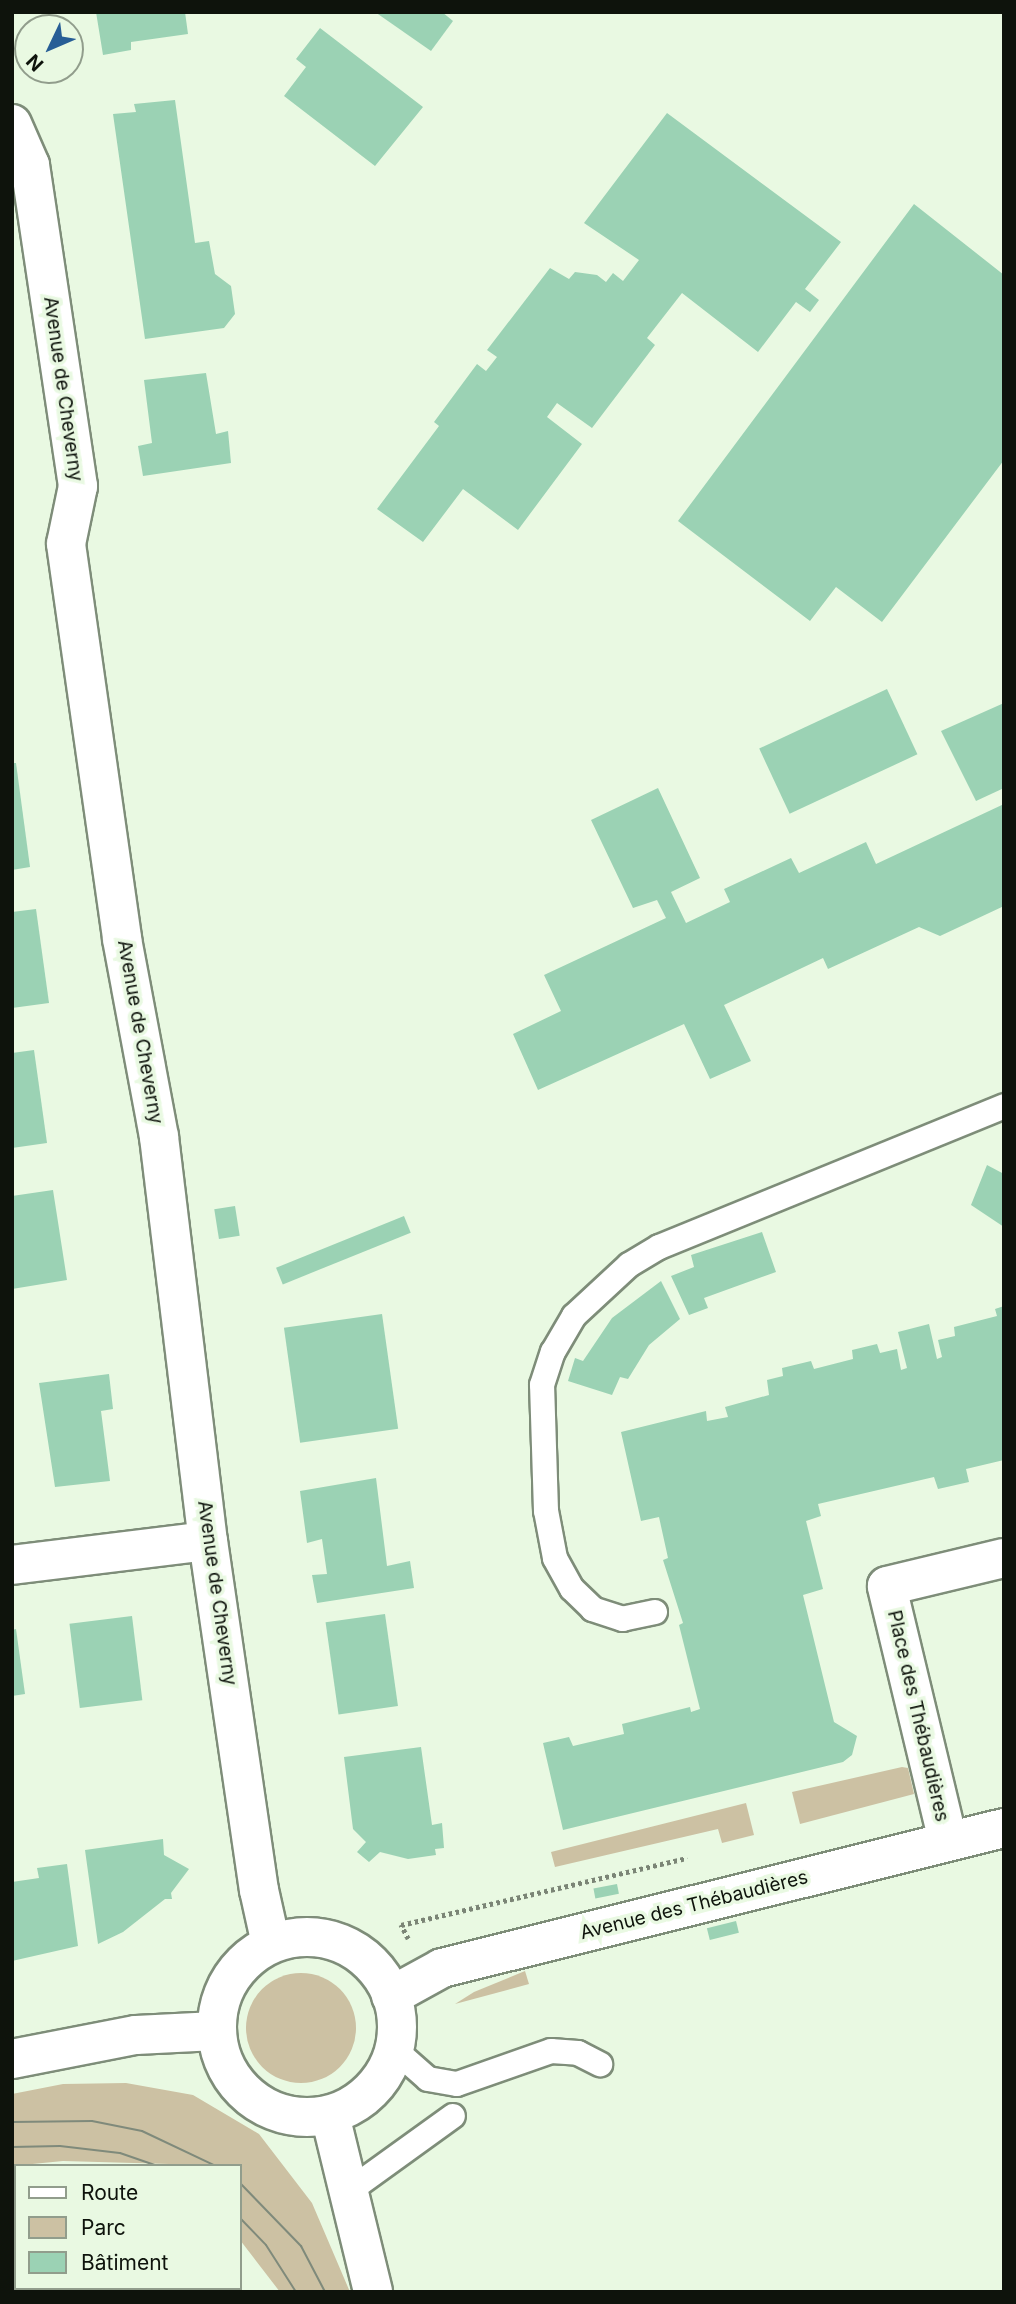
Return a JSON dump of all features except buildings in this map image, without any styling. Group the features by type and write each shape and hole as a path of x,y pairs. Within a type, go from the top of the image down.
{"street":[{"name":"Avenue de Cheverny","path":"12,124 30,165 78,486 66,544 122,939 159,1137 208,1541 259,1890 271,1944"},
{"path":"12,1564 208,1541"},
{"name":"Place des Thébaudières","path":"948,1842 887,1586 1004,1558"},
{"name":"Avenue des Thébaudières","path":"391,1996 442,1968 1004,1828"},
{"path":"291,1938 332,1940 368,1961 391,1996 396,2022 394,2049 384,2075 370,2092 331,2115 295,2117 261,2105 246,2094 225,2066 216,2031 220,2000 234,1972 271,1944 291,1938"},
{"path":"12,2059 136,2035 216,2031"},
{"path":"331,2115 373,2292"}],"lane":[{"path":"655,1612 623,1619 593,1609 572,1589 555,1558 546,1511 542,1385 553,1352 574,1317 629,1265 659,1247 1004,1106"},
{"path":"394,2049 428,2079 457,2084 470,2084 551,2052 578,2053 600,2064"},
{"path":"349,2191 453,2116"}],"path":[{"path":"408,1940 401,1925 690,1858"}],"green space":[{"path":"902,1767 908,1768 914,1794 800,1824 792,1792"},
{"path":"746,1803 754,1835 722,1843 718,1829 555,1867 551,1852"},
{"path":"525,1971 529,1984 455,2004 474,1992"},
{"path":"301,1973 322,1978 340,1989 351,2007 356,2028 351,2049 340,2067 322,2078 301,2083 280,2078 262,2067 251,2049 246,2028 251,2007 262,1989 280,1978"},
{"path":"126,2083 193,2095 259,2134 312,2203 350,2292 280,2292 242,2243 242,2164 63,2161 12,2166 12,2094 63,2084"}],"tram line":[{"path":"12,2122 92,2121 142,2131 212,2164"},
{"path":"12,2147 60,2146 120,2153 151,2164"},
{"path":"242,2185 301,2246 325,2292"},
{"path":"242,2220 266,2245 296,2292"}]}
